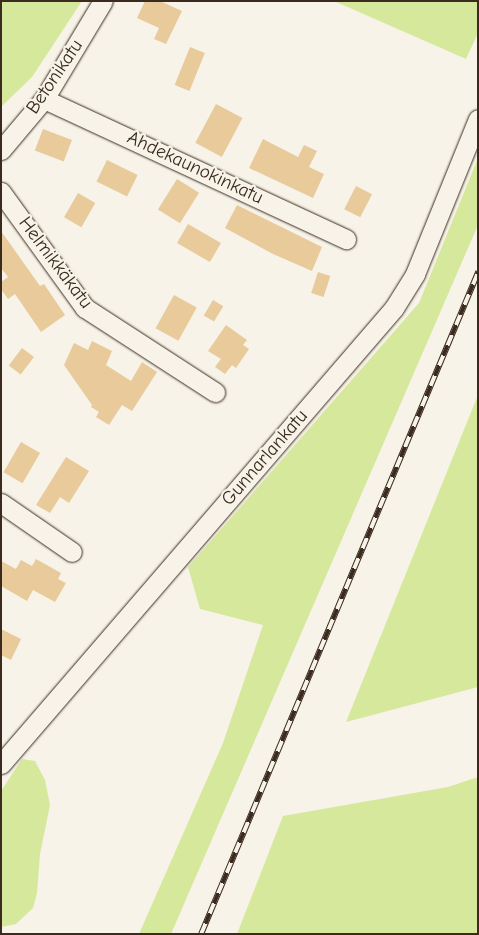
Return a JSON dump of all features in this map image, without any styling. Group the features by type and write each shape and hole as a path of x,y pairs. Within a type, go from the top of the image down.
{"street":[{"name":"Betonikatu","path":"1,150 44,99 103,1"},
{"name":"Ahdekaunokinkatu","path":"44,99 346,239"},
{"name":"Gunnarlankatu","path":"1,764 394,308 415,274 478,119"},
{"name":"Helmikkäkatu","path":"1,192 85,308 215,392"},
{"path":"1,503 72,552"}],"green space":[{"path":"1,1 82,1 32,77 1,107"},
{"path":"334,1 478,1 478,33 466,59"},
{"path":"478,158 478,225 171,934 139,934 223,743 263,625 200,609 188,567 419,303"},
{"path":"478,395 478,687 346,722"},
{"path":"22,759 35,761 45,780 50,805 40,854 37,893 33,908 16,924 1,927 1,791"},
{"path":"478,777 478,934 237,934 283,816 448,787"}],"building":[{"path":"145,1 160,1 182,11 166,44 154,39 159,28 137,18"},
{"path":"190,47 205,53 189,91 175,85"},
{"path":"216,104 242,118 222,157 195,143"},
{"path":"43,129 72,140 64,162 35,150"},
{"path":"263,139 298,157 304,145 317,151 309,167 324,174 313,198 249,168"},
{"path":"107,160 138,175 127,196 96,182"},
{"path":"177,179 199,193 180,223 158,210"},
{"path":"356,186 372,194 360,217 344,209"},
{"path":"78,193 95,203 81,227 64,217"},
{"path":"237,205 322,247 312,271 273,254 225,228"},
{"path":"188,224 221,243 210,262 177,243"},
{"path":"1,231 40,286 44,284 65,315 41,332 15,294 8,299 1,289 1,282 8,277 1,268"},
{"path":"318,272 330,276 324,297 311,293"},
{"path":"174,295 197,308 178,341 156,328"},
{"path":"213,300 223,306 214,322 204,315"},
{"path":"226,325 247,340 243,345 249,349 236,368 232,365 225,374 215,367 221,359 208,351"},
{"path":"92,341 112,351 106,365 131,381 142,362 157,372 132,411 122,405 109,425 96,417 99,412 91,407 92,405 64,365 74,343 88,350"},
{"path":"22,348 34,357 21,375 9,366"},
{"path":"21,442 40,453 23,483 4,472"},
{"path":"66,457 89,471 69,503 60,497 50,513 36,505"},
{"path":"36,559 61,573 58,579 66,583 55,602 33,590 27,601 1,586 1,561 16,569 21,560 32,566"},
{"path":"1,629 21,639 11,660 1,655"}],"railway":[{"path":"201,934 478,272"}]}
